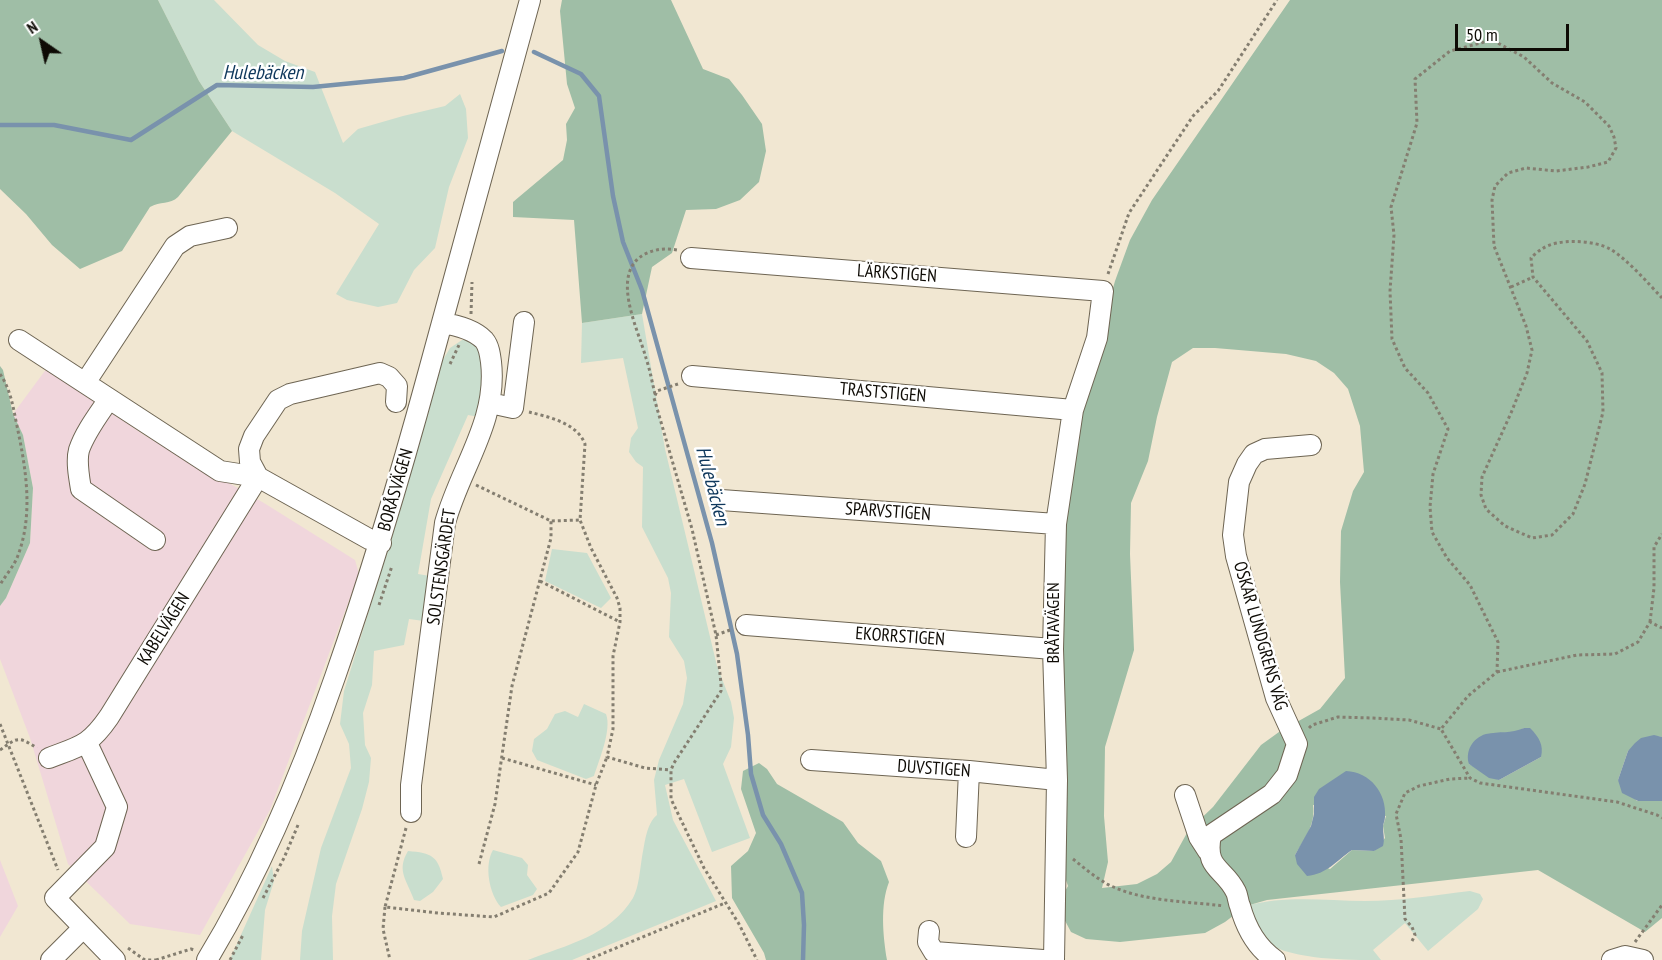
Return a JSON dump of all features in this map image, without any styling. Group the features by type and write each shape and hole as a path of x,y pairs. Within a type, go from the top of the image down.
{"street":[{"name":"BORÅSVÄGEN","path":"208,959 258,867 290,797 316,733 381,543 530,0"},
{"path":"85,383 175,246 190,236 227,228"},
{"name":"LÄRKSTIGEN","path":"691,258 1103,291"},
{"name":"BRÅTAVÄGEN","path":"1054,960 1057,780 1053,649 1056,524 1073,410 1097,338 1103,291"},
{"path":"490,403 513,408 524,322"},
{"name":"SOLSTENSGÄRDET","path":"411,812 411,785 446,523 460,477 479,441 490,403 493,380 488,345 483,339 454,325 442,323"},
{"path":"19,339 220,471 258,477 369,539 381,543"},
{"path":"258,477 250,462 249,449 254,436 278,400 291,394 380,374 389,377 397,386 396,402"},
{"name":"TRASTSTIGEN","path":"685,380 1073,410"},
{"path":"109,399 91,426 79,451 81,489 155,540"},
{"name":"OSKAR LUNDGRENS VÄG","path":"1297,744 1276,698 1239,567 1233,536 1239,482 1254,454 1265,449 1311,446"},
{"name":"KABELVÄGEN","path":"50,758 87,743 97,734 258,477"},
{"name":"SPARVSTIGEN","path":"721,500 1056,524"},
{"name":"EKORRSTIGEN","path":"746,625 1053,649"},
{"path":"87,743 117,807 105,847 61,892 83,928 115,960"},
{"path":"1208,851 1211,835 1272,794 1287,775 1297,744"},
{"name":"DUVSTIGEN","path":"811,760 969,771 1057,780"},
{"path":"966,837 969,771"},
{"path":"1185,795 1199,837 1214,865 1237,893 1240,908 1256,944 1275,960"},
{"path":"51,960 83,928"},
{"path":"929,931 928,942 934,952 1043,960"}],"path":[{"path":"1113,257 1129,213 1193,116 1218,91 1277,0"},
{"path":"1497,672 1498,642 1470,585 1447,558 1432,532 1430,507 1432,474 1448,429 1428,393 1405,368 1392,339 1390,291 1394,235 1391,207 1417,123 1415,79 1450,51 1492,40 1524,57 1552,83 1585,102 1609,126 1614,137 1616,148 1608,162 1556,171 1526,168 1508,173 1495,186 1492,200 1494,246 1526,326 1532,350 1527,373 1511,414 1482,477 1481,495 1486,508 1505,526 1532,538 1552,535 1573,514 1585,483 1603,412 1602,373 1587,341 1533,277 1531,258 1543,247 1584,241 1610,249 1640,274 1662,297"},
{"path":"691,258 678,250 668,248 650,252 635,261 629,269 629,305 647,358 656,393 657,412 678,477 705,583 716,635 722,684 721,691 670,770 671,799 704,868 739,924 757,960"},
{"path":"1511,287 1533,277"},
{"path":"0,374 9,387 19,436 27,481 28,514 17,558 0,585"},
{"path":"656,393 685,380"},
{"path":"385,907 494,917 549,893 578,852 596,785 607,757 613,729 613,657 620,622 617,598 591,548 580,520 585,444 582,436 575,430 553,419 513,408"},
{"path":"460,477 551,521 580,520"},
{"path":"479,864 495,804 512,686 551,538 551,521"},
{"path":"1441,729 1468,696 1497,672 1577,655 1615,654 1638,642 1650,622 1654,588 1654,547 1662,534"},
{"path":"540,581 620,622"},
{"path":"1650,622 1662,628"},
{"path":"1297,744 1312,725 1338,717 1409,720 1441,729 1470,778"},
{"path":"0,724 61,878 61,892"},
{"path":"0,750 17,738 42,750 50,758"},
{"path":"607,757 645,768 670,770"},
{"path":"501,758 596,785"},
{"path":"1412,941 1415,935 1405,919 1401,839 1396,814 1405,793 1419,786 1450,779 1470,778 1480,783 1617,802 1662,818"},
{"path":"390,960 383,929 385,907 411,812"},
{"path":"1055,836 1069,855 1108,885 1155,897 1240,908"},
{"path":"587,960 725,903"},
{"path":"1627,959 1662,906"},
{"path":"145,960 156,960 191,949 208,959"}],"shaded area":[{"path":"47,368 144,435 264,503 355,560 359,574 270,810 200,935 130,924 68,864 30,738 0,659 0,606 6,598 30,543 33,488 23,435 13,414"},
{"path":"0,860 18,906 0,937"}],"green space":[{"path":"0,0 158,0 199,81 232,131 178,197 150,207 122,251 80,269 52,245 26,214 0,189"},
{"path":"158,0 214,0 258,45 285,61 315,72 343,143 358,129 445,106 460,94 466,109 468,138 449,187 435,248 414,270 397,303 378,307 347,300 336,294 379,224 335,193 232,131 199,81"},
{"path":"562,0 671,0 703,69 729,79 762,124 766,151 759,182 740,200 716,209 686,210 672,253 652,267 642,314 582,323 574,220 513,217 513,202 563,160 567,140 566,124 575,108 567,84 560,11"},
{"path":"1290,0 1662,0 1662,737 1654,736 1628,751 1618,780 1637,801 1662,801 1662,918 1645,932 1538,870 1267,900 1246,906 1225,922 1205,933 1120,942 1086,939 1071,932 1062,915 1060,900 1068,886 1062,869 1059,797 1064,527 1077,419 1115,281 1130,240 1152,200","holes":["1193,348 1286,354 1316,361 1334,373 1348,389 1360,426 1364,472 1353,491 1341,531 1340,582 1345,678 1320,709 1261,745 1213,807 1188,831 1171,862 1157,874 1137,884 1102,888 1108,862 1104,816 1105,747 1134,650 1130,554 1131,503 1148,461 1172,362","1524,728 1541,757 1499,780 1469,764 1504,733 1517,732","1313,805 1386,816 1383,826 1385,838 1374,851 1352,850 1330,869 1295,855 1308,832"]},
{"path":"642,314 665,449 717,666 731,702 734,718 731,747 723,764 750,838 712,852 684,779 665,785 673,820 716,901 572,960 528,960 572,944 600,930 612,922 633,898 638,883 646,834 650,823 657,815 654,780 659,760 683,704 687,678 684,661 669,637 671,593 668,578 642,527 643,467 629,452 631,438 638,428 623,358 581,363 582,323"},
{"path":"462,340 472,340 482,353 484,376 479,417 468,415 431,499 418,574 430,576 424,621 409,619 404,645 374,651 372,685 363,713 365,745 371,758 369,782 336,884 332,916 333,960 300,960 302,931 321,848 351,768 349,744 340,724 344,691 396,524 441,363 450,348"},
{"path":"0,366 3,370 13,414 23,435 33,488 30,543 6,598 0,606"},
{"path":"552,549 587,553 611,598 601,608 545,581"},
{"path":"584,704 606,714 607,721 604,745 594,776 586,779 537,760 532,751 534,739 547,729 555,714 565,711 578,717"},
{"path":"759,763 767,769 777,784 843,822 858,843 881,861 889,882 883,910 887,960 766,960 732,898 731,866 748,851 756,833 741,789 743,771"},
{"path":"493,850 522,858 528,865 527,875 537,889 533,895 501,907 493,895 489,879 489,863"},
{"path":"408,851 433,857 439,865 443,879 433,892 420,901 414,900 404,876 403,864"},
{"path":"272,866 274,881 265,910 261,960 231,960 231,957"},
{"path":"1470,891 1480,894 1483,899 1478,909 1428,951 1405,923 1373,950 1381,960 1321,958 1278,949 1264,940 1246,906 1306,899 1391,900"}],"water":[{"path":"1530,728 1538,738 1542,749 1541,757 1499,780 1489,778 1469,764 1469,750 1473,742 1481,736"},
{"path":"1654,735 1662,737 1662,801 1638,801 1622,793 1618,780 1628,751 1641,738"},
{"path":"1346,771 1362,775 1380,792 1385,808 1383,846 1374,851 1352,850 1326,870 1307,876 1297,864 1295,855 1311,826 1314,797 1319,789"}],"waterway":[{"name":"Hulebäcken","path":"0,125 54,125 131,140 217,85 313,87 404,78 502,51"},
{"name":"Hulebäcken","path":"534,52 581,74 599,96 613,196 623,242 642,290 712,543 737,654 751,774 763,815 781,844 802,893 803,960"}]}
